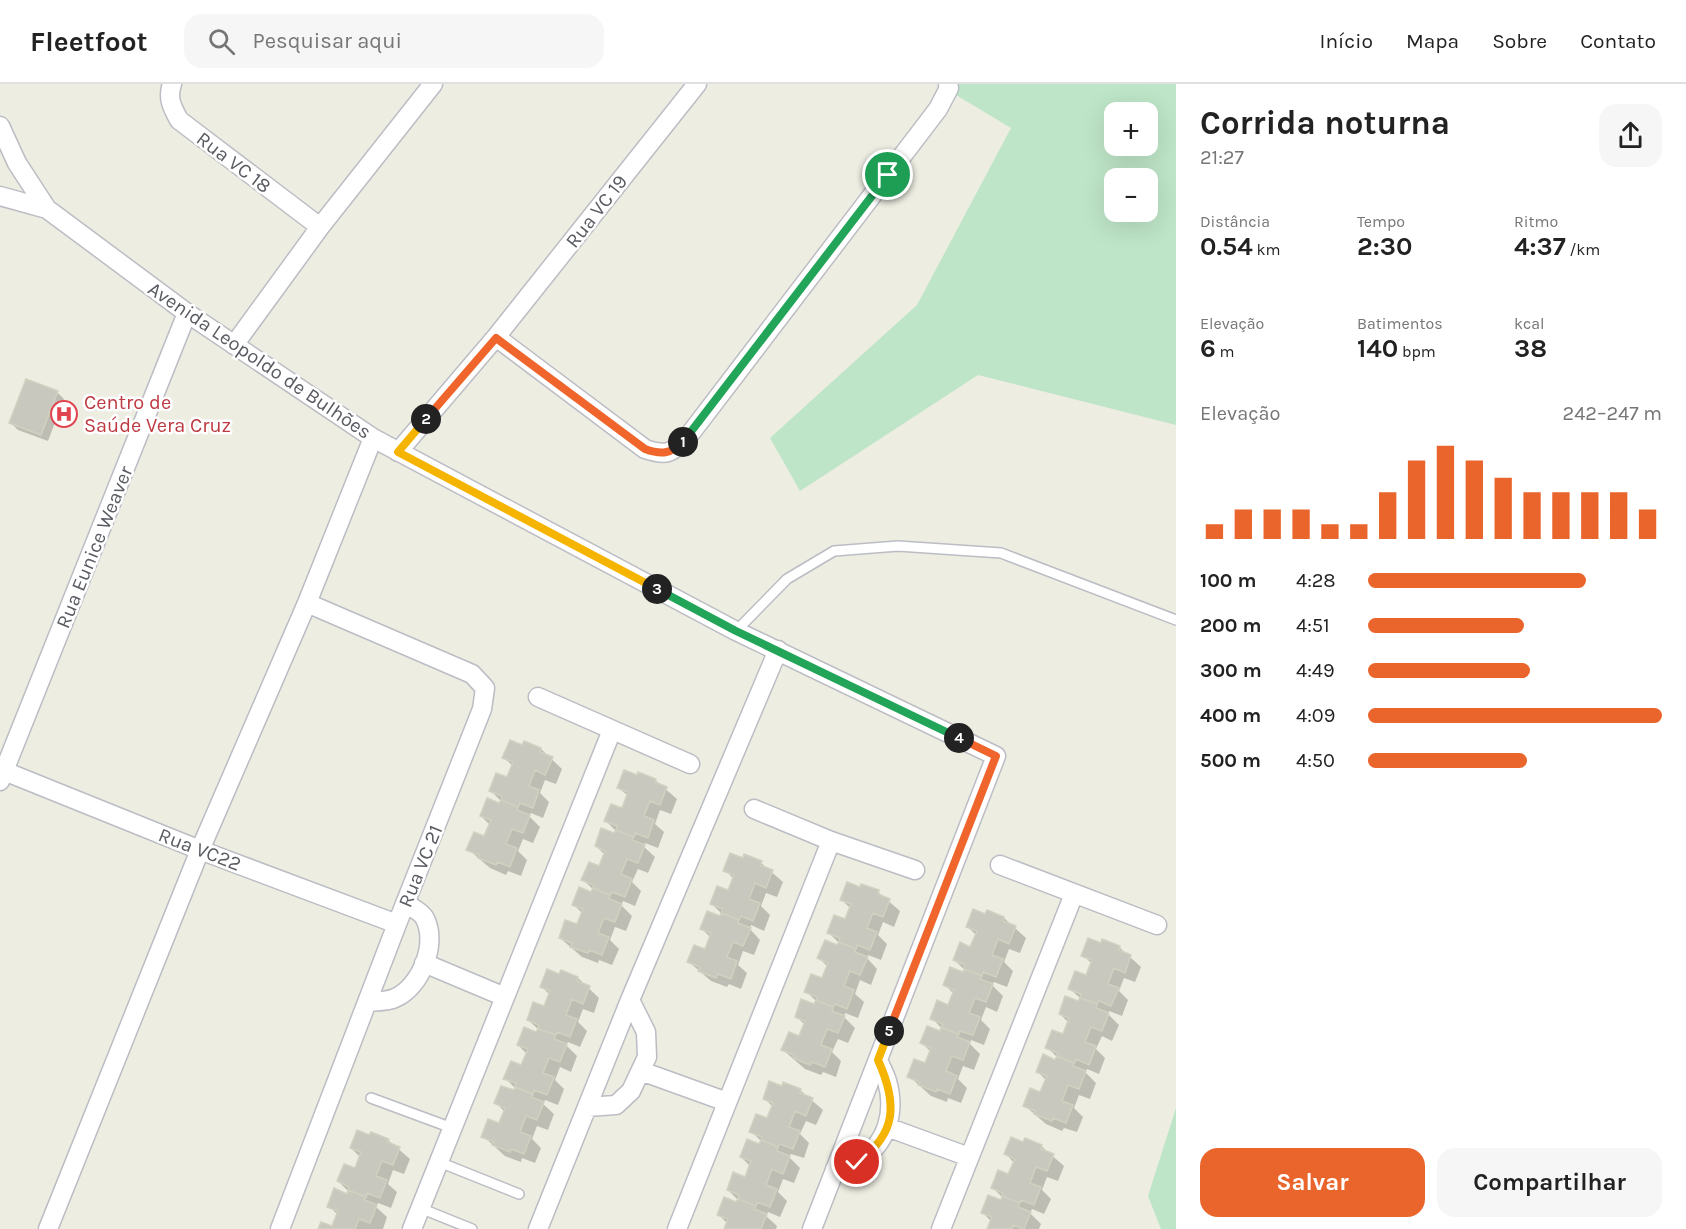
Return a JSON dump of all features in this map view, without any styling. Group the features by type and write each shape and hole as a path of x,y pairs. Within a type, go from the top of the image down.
{"street":[{"name":"Rua VC 18","path":"172,84 169,93 171,106 179,120 320,227"},
{"path":"234,345 320,227 433,84"},
{"name":"Rua VC 19","path":"398,452 496,338 697,84"},
{"path":"496,338 645,449 659,454 674,451 687,438 938,109 948,86"},
{"name":"Avenida Leopoldo de Bulhões","path":"0,126 17,163 47,209 187,313 373,438 736,631 996,756 878,1060"},
{"name":"Avenida Leopoldo de Bulhões","path":"0,196 47,209"},
{"name":"Rua Eunice Weaver","path":"2,776 187,313"},
{"path":"48,1229 200,850 307,603 373,438"},
{"name":"Rua VC 21","path":"280,1229 482,709 485,688 472,674 307,603"},
{"path":"538,1229 630,1000 778,650"},
{"path":"538,697 690,764"},
{"path":"412,1229 612,730"},
{"name":"Rua VC22","path":"2,776 397,924"},
{"path":"754,810 831,842 915,870"},
{"path":"677,1229 831,842"},
{"path":"1000,865 1157,925"},
{"path":"941,1229 1074,894"},
{"path":"367,1002 394,999 408,989 418,977 424,963 430,940 429,928 423,914 405,903"},
{"path":"424,963 505,997"},
{"path":"587,1107 616,1105 631,1091 647,1057 646,1032 630,1000"},
{"path":"835,1168 857,1162 872,1151 884,1137 890,1118 891,1104 887,1081 878,1060"},
{"path":"812,1229 878,1060"},
{"path":"641,1071 727,1102"},
{"path":"887,1127 969,1157"}],"lane":[{"path":"736,631 787,579 834,550 898,546 1001,553 1176,620"},
{"path":"371,1098 452,1128"},
{"path":"439,1162 519,1194"},
{"path":"420,1208 472,1229"}],"green space":[{"path":"950,84 1176,84 1176,425 978,375 800,491 770,438 917,305 1011,128 956,95"},
{"path":"1176,1108 1176,1229 1161,1229 1148,1196"}],"building":[{"path":"26,379 58,391 41,435 9,423"},
{"path":"510,740 522,745 524,741 541,748 540,752 553,757 545,775 535,770 529,786 539,790 533,808 520,803 518,807 501,800 502,796 489,791 496,773 507,777 513,762 502,758"},
{"path":"624,770 637,775 638,772 656,779 655,782 667,787 660,805 650,801 644,816 654,820 648,838 635,833 634,837 616,830 617,826 604,821 611,804 622,808 628,792 617,788"},
{"path":"487,798 499,803 501,800 530,815 523,833 512,829 506,844 517,848 510,867 497,862 496,865 466,850 474,832 484,836 491,820 480,816"},
{"path":"601,828 614,833 616,830 634,837 632,840 645,845 638,863 627,859 621,874 632,879 625,897 612,892 610,895 581,880 589,862 599,866 605,851 595,846"},
{"path":"730,853 743,858 744,854 762,861 760,865 773,870 766,888 755,883 749,899 760,903 753,921 741,916 739,920 721,913 723,909 710,904 717,886 728,890 734,875 723,871"},
{"path":"847,882 879,890 878,894 890,899 883,917 873,913 867,928 877,932 870,950 857,945 856,949 839,942 840,938 827,933 834,915 845,919 851,904 840,900"},
{"path":"579,887 591,892 593,888 610,895 609,899 622,904 615,922 604,918 598,933 609,937 602,955 570,947 572,943 559,938 565,920 577,924 583,909 572,905"},
{"path":"973,909 985,914 987,910 1004,917 1003,921 1016,926 1009,944 998,939 992,955 1003,959 996,977 983,972 982,976 964,969 965,965 953,960 960,942 970,947 977,931 966,927"},
{"path":"707,911 720,916 721,913 751,928 743,946 733,942 727,957 737,961 731,979 718,974 716,978 698,971 700,967 687,962 694,945 705,949 711,933 700,929"},
{"path":"1088,938 1101,943 1102,939 1120,946 1119,950 1131,955 1125,973 1114,968 1108,984 1119,988 1111,1006 1099,1001 1097,1004 1080,998 1081,994 1068,989 1075,971 1086,975 1092,960 1081,956"},
{"path":"825,940 837,945 839,942 868,957 860,975 850,971 844,986 854,990 847,1009 835,1004 833,1007 804,992 811,974 822,978 828,963 817,958"},
{"path":"950,967 963,972 964,969 982,976 980,979 993,984 986,1002 975,998 969,1013 980,1017 973,1035 960,1031 959,1034 941,1027 943,1024 930,1019 937,1000 948,1005 954,990 943,985"},
{"path":"547,969 559,974 561,970 578,977 577,981 590,986 583,1004 572,999 566,1015 577,1019 570,1037 538,1029 539,1025 527,1020 533,1002 544,1006 550,991 540,987"},
{"path":"1065,996 1097,1004 1096,1008 1109,1013 1102,1031 1091,1027 1085,1042 1096,1046 1089,1065 1076,1059 1074,1063 1045,1048 1052,1030 1063,1034 1069,1018 1059,1014"},
{"path":"801,999 814,1004 816,1000 833,1007 832,1011 845,1016 838,1033 827,1029 821,1045 832,1049 825,1067 812,1062 810,1065 781,1050 789,1032 799,1036 805,1021 795,1017"},
{"path":"927,1026 940,1031 941,1027 959,1034 957,1037 970,1042 963,1060 952,1056 946,1071 957,1076 950,1094 937,1089 936,1092 918,1085 920,1082 907,1077 914,1059 925,1063 931,1048 920,1043"},
{"path":"524,1027 536,1032 538,1029 556,1035 554,1039 567,1044 560,1062 549,1058 543,1073 554,1077 547,1095 534,1090 533,1094 515,1087 516,1083 503,1079 511,1061 521,1065 528,1049 517,1045"},
{"path":"1043,1054 1055,1060 1057,1056 1086,1071 1079,1089 1068,1085 1062,1101 1073,1105 1066,1123 1053,1118 1052,1121 1034,1114 1035,1111 1023,1106 1030,1088 1040,1092 1047,1076 1036,1072"},
{"path":"769,1081 782,1086 783,1082 801,1089 800,1093 813,1098 806,1116 795,1111 789,1127 800,1131 793,1149 780,1144 778,1147 749,1132 756,1114 767,1118 773,1103 763,1099"},
{"path":"501,1086 514,1090 515,1087 533,1094 531,1097 544,1102 537,1120 526,1116 520,1132 531,1136 524,1154 511,1149 510,1152 492,1145 494,1142 481,1137 488,1119 499,1123 505,1108 494,1103"},
{"path":"357,1130 369,1135 371,1132 389,1139 387,1142 400,1147 393,1165 382,1161 376,1176 387,1180 380,1198 367,1193 366,1197 348,1190 349,1187 337,1181 344,1164 355,1168 361,1152 350,1148"},
{"path":"1011,1137 1023,1142 1025,1138 1042,1145 1041,1149 1054,1154 1047,1171 1036,1167 1030,1183 1041,1187 1034,1205 1021,1200 1020,1203 1002,1196 1003,1193 991,1188 998,1170 1008,1174 1015,1159 1004,1154"},
{"path":"747,1139 759,1144 761,1140 778,1147 777,1151 790,1156 783,1174 772,1169 766,1185 777,1189 770,1207 757,1202 756,1206 738,1199 739,1195 727,1190 733,1172 745,1177 751,1161 740,1157"},
{"path":"334,1188 347,1194 348,1190 366,1197 364,1200 377,1205 370,1223 359,1219 355,1229 318,1229 321,1222 332,1226 338,1211 327,1207"},
{"path":"988,1195 1001,1200 1002,1196 1020,1203 1018,1207 1031,1212 1024,1229 1013,1225 1012,1229 987,1229 992,1217 981,1213"},
{"path":"724,1197 736,1202 738,1199 756,1206 754,1209 767,1214 761,1229 724,1229 728,1219 717,1215"}],"place":[{"name":"Centro de Saúde Vera Cruz","path":"64,414"}],"route":[{"path":"857,1162 872,1151 884,1137 890,1118 891,1104 887,1081 878,1060 996,756 736,631 398,452 476,358 496,338 645,449 659,454 674,451 687,438 888,175"}]}
